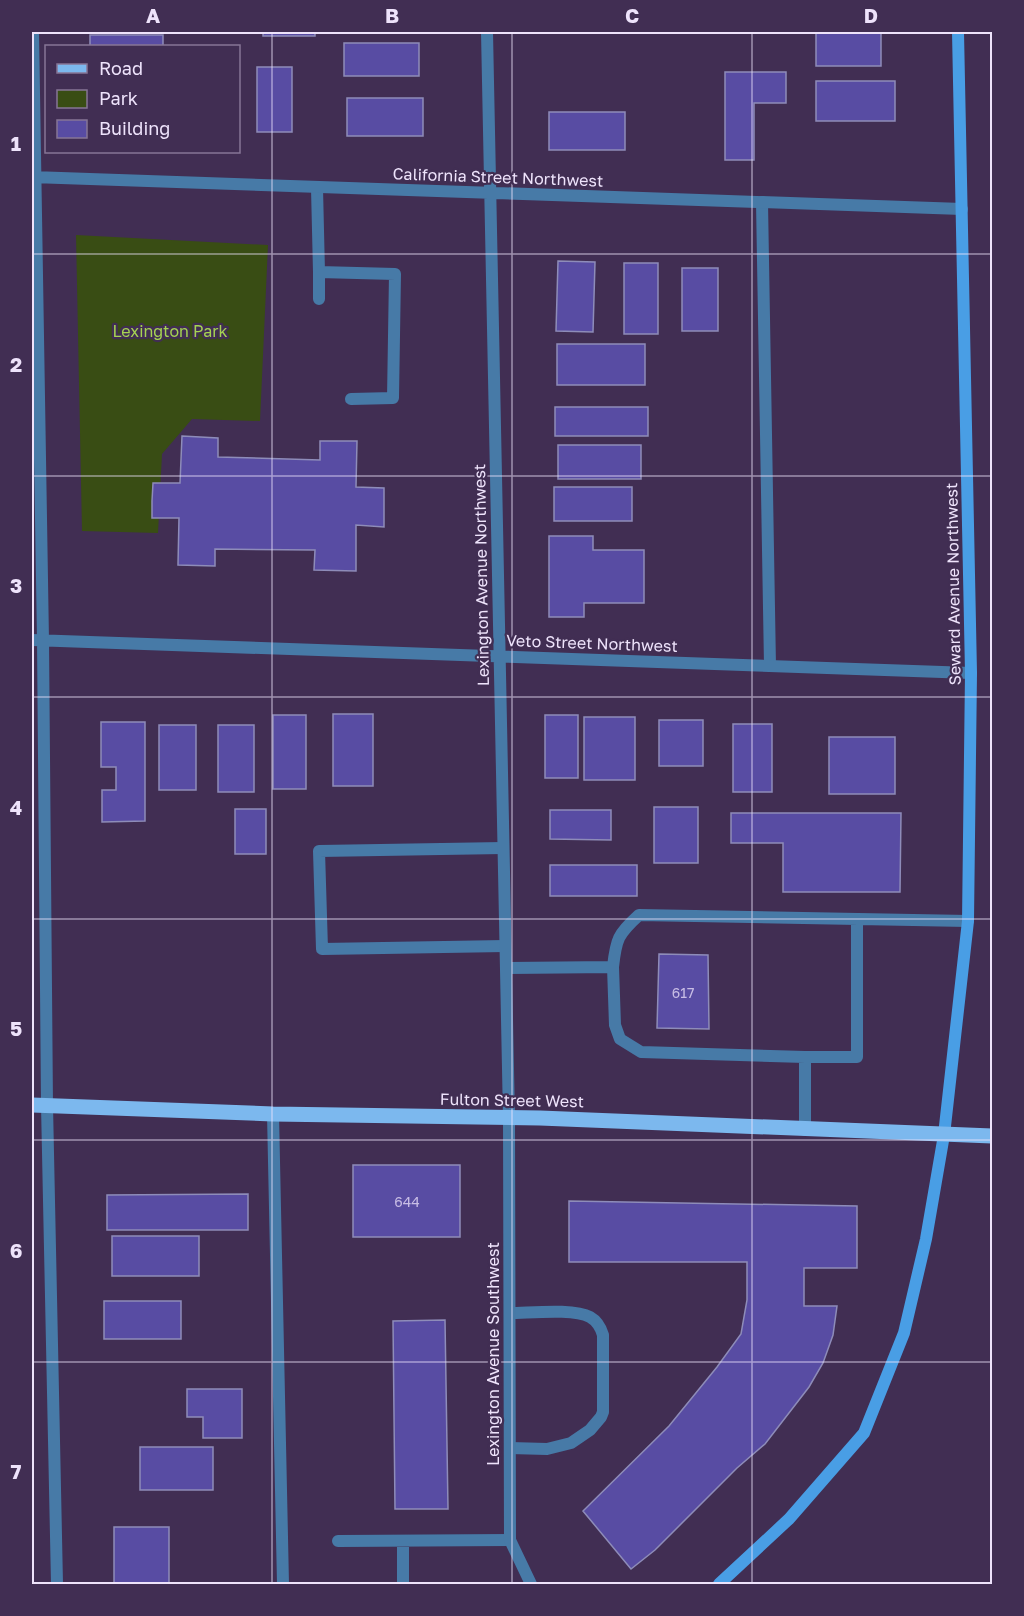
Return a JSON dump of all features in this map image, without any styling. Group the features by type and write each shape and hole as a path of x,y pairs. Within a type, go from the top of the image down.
{"main road":[{"name":"Fulton Street West","path":"39,1105 273,1113 540,1118 993,1136"}],"street":[{"path":"33,32 39,1105 57,1584"},
{"name":"Lexington Avenue Northwest","path":"487,32 509,1118"},
{"name":"Seward Avenue Northwest","path":"720,1584 789,1519 864,1433 904,1333 926,1239 944,1135 968,921 971,673 958,32"},
{"name":"California Street Northwest","path":"33,177 963,209"},
{"path":"317,188 320,299"},
{"path":"762,202 770,666"},
{"path":"319,272 395,274 393,398 351,399"},
{"name":"Veto Street Northwest","path":"37,640 971,673"},
{"path":"502,848 319,850 322,949 505,946"},
{"path":"857,920 857,1057 641,1052 620,1039 615,1025 613,967 616,942 625,928 639,915 968,921"},
{"path":"506,968 613,967"},
{"path":"805,1057 805,1130"},
{"path":"273,1113 284,1584"},
{"name":"Lexington Avenue Southwest","path":"509,1118 510,1540 531,1584"},
{"path":"510,1313 575,1312 590,1317 600,1326 603,1335 603,1412 590,1430 571,1443 547,1449 510,1448"},
{"path":"338,1541 510,1540"},
{"path":"403,1541 403,1584"}],"green space":[{"name":"Lexington Park","path":"76,235 268,245 260,421 192,419 162,454 158,533 82,531"}],"building":[{"path":"263,32 315,32 315,36 263,36"},
{"path":"816,32 881,32 881,66 816,66"},
{"path":"90,35 163,35 163,45 90,45"},
{"path":"344,43 419,43 419,76 344,76"},
{"path":"257,67 292,67 292,132 257,132"},
{"path":"725,72 786,72 786,103 754,103 754,160 725,160"},
{"path":"816,81 895,81 895,121 816,121"},
{"path":"347,98 423,98 423,136 347,136"},
{"path":"549,112 625,112 625,150 549,150"},
{"path":"558,261 595,262 593,332 556,331"},
{"path":"624,263 658,263 658,334 624,334"},
{"path":"682,268 718,268 718,331 682,331"},
{"path":"557,344 645,344 645,385 557,385"},
{"path":"555,407 648,407 648,436 555,436"},
{"path":"182,436 218,438 218,457 320,460 320,441 357,441 356,487 384,488 384,527 356,525 356,571 314,570 315,550 215,549 215,566 178,565 179,518 152,518 152,501 153,483 180,483"},
{"path":"558,445 641,445 641,479 558,479"},
{"path":"554,487 632,487 632,521 554,521"},
{"path":"549,536 593,536 593,550 644,550 644,603 584,603 584,617 549,617"},
{"path":"333,714 373,714 373,786 333,786"},
{"path":"273,715 306,715 306,789 273,789"},
{"path":"545,715 578,715 578,778 545,778"},
{"path":"584,717 635,717 635,780 584,780"},
{"path":"659,720 703,720 703,766 659,766"},
{"path":"101,722 145,722 145,821 102,822 102,790 116,790 116,767 101,767"},
{"path":"733,724 772,724 772,792 733,792"},
{"path":"159,725 196,725 196,790 159,790"},
{"path":"218,725 254,725 254,792 218,792"},
{"path":"829,737 895,737 895,794 829,794"},
{"path":"654,807 698,807 698,863 654,863"},
{"path":"235,809 266,809 266,854 235,854"},
{"path":"550,810 611,810 611,840 550,839"},
{"path":"731,813 901,813 900,892 783,892 783,843 731,843"},
{"path":"550,865 637,865 637,896 550,896"},
{"path":"659,954 708,955 709,1029 657,1028"},
{"path":"353,1165 460,1165 460,1237 353,1237"},
{"path":"248,1194 248,1230 107,1230 107,1195"},
{"path":"569,1201 857,1206 857,1268 804,1268 804,1306 837,1306 833,1335 823,1363 809,1387 765,1444 737,1468 655,1550 631,1569 583,1511 669,1426 741,1334 747,1300 747,1262 569,1262"},
{"path":"112,1236 199,1236 199,1276 112,1276"},
{"path":"104,1301 181,1301 181,1339 104,1339"},
{"path":"445,1320 448,1509 395,1509 393,1321"},
{"path":"187,1389 242,1389 242,1438 203,1438 203,1417 187,1417"},
{"path":"140,1447 213,1447 213,1490 140,1490"},
{"path":"114,1527 169,1527 169,1584 114,1584"}]}
